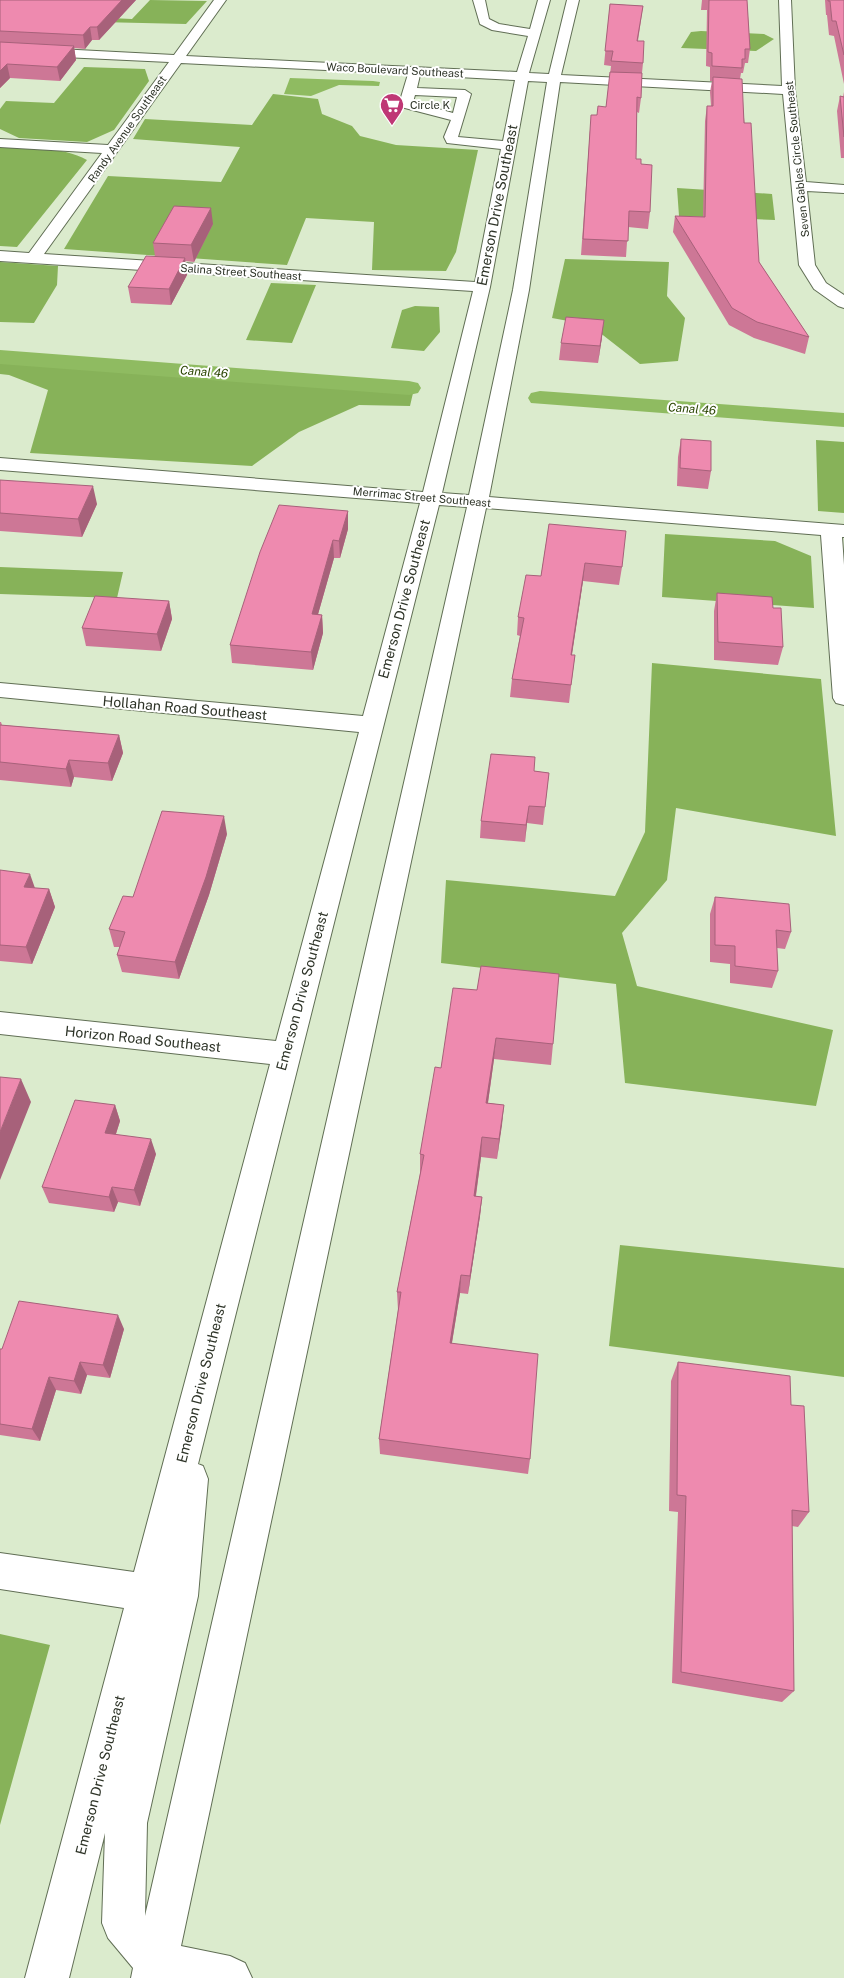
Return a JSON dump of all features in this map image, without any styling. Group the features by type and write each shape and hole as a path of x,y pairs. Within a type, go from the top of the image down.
{"street":[{"name":"Randy Avenue Southeast","path":"33,258 220,0"},
{"path":"479,0 484,21 496,28 534,33"},
{"name":"Emerson Drive Southeast","path":"47,1978 431,497 482,287 522,77 544,0"},
{"path":"155,1971 478,501 521,290 554,79 573,0"},
{"name":"Seven Gables Circle Southeast","path":"785,0 789,90 807,265 820,286 844,302"},
{"name":"Waco Boulevard Southeast","path":"0,50 789,90"},
{"path":"415,72 406,104 458,118"},
{"path":"409,90 465,94 451,138 452,140 509,146"},
{"path":"0,143 113,149"},
{"path":"800,186 844,189"},
{"name":"Salina Street Southeast","path":"0,256 482,287"},
{"name":"Merrimac Street Southeast","path":"0,464 838,531"},
{"path":"838,531 844,698"},
{"name":"Hollahan Road Southeast","path":"0,690 371,725"},
{"name":"Horizon Road Southeast","path":"0,1023 286,1054"},
{"path":"155,1971 123,1922 126,1824 179,1596 198,1395"},
{"path":"0,1571 146,1593"},
{"path":"155,1971 230,1978"}],"shaded area":[{"path":"150,0 207,1 186,24 99,22 23,14 132,19"},
{"path":"691,32 764,34 774,39 756,51 681,48"},
{"path":"84,67 145,69 149,81 114,130 87,142 19,138 0,129 0,109 6,101 54,103"},
{"path":"290,78 380,82 379,86 339,85 311,96 284,94"},
{"path":"273,94 318,99 322,114 352,126 360,136 396,145 478,150 456,252 446,271 372,270 374,222 306,218 287,265 64,249 108,176 221,182 240,147 133,139 145,119 252,125"},
{"path":"0,147 56,150 77,155 87,160 17,247 0,246"},
{"path":"677,188 772,194 775,220 679,216"},
{"path":"565,259 669,262 667,296 685,318 678,361 640,364 590,325 552,318"},
{"path":"0,262 58,266 57,285 34,323 0,322"},
{"path":"271,283 316,285 292,343 246,340"},
{"path":"415,306 439,307 440,332 424,351 391,348 402,310"},
{"path":"0,361 413,393 410,406 359,405 299,432 252,466 30,453 48,390 9,375 0,374"},
{"path":"816,440 844,442 844,513 818,511"},
{"path":"665,534 775,541 811,556 814,608 662,597"},
{"path":"0,567 123,572 117,598 0,594"},
{"path":"652,663 821,679 836,836 676,808 667,880 622,933 637,986 833,1030 816,1106 625,1083 616,984 441,963 446,880 615,896 645,832"},
{"path":"620,1245 844,1268 844,1377 609,1346"},
{"path":"0,1634 50,1645 0,1825"}],"building":[{"path":"0,0 122,0 97,27 90,27 83,35 0,31"},
{"path":"709,0 747,0 750,49 745,49 745,59 742,59 742,68 712,66 712,53 708,52"},
{"path":"828,0 844,0 844,55 836,21 832,21 830,1"},
{"path":"610,4 643,6 637,41 644,41 643,63 611,61 613,51 605,51"},
{"path":"0,42 74,46 57,67 7,64 0,71"},
{"path":"610,72 642,73 641,98 637,97 636,159 641,159 641,164 652,165 650,212 629,211 628,241 583,239 591,115 597,115 598,106 606,107"},
{"path":"713,77 742,79 744,123 751,123 759,262 809,337 757,322 732,308 675,216 705,217 707,106 713,106"},
{"path":"840,96 844,97 844,137"},
{"path":"174,206 211,208 191,245 153,243"},
{"path":"146,256 185,258 169,289 128,287"},
{"path":"566,317 604,320 600,346 561,343"},
{"path":"681,439 711,441 711,471 680,468"},
{"path":"0,480 93,486 78,519 0,513"},
{"path":"279,505 348,511 339,541 333,540 312,614 322,615 311,652 230,645 260,552"},
{"path":"549,524 626,531 622,567 585,563 571,655 575,655 571,685 512,679 524,618 518,617 526,575 541,576"},
{"path":"717,593 772,597 773,608 781,608 783,647 718,642"},
{"path":"95,596 169,601 157,634 82,628"},
{"path":"0,725 119,735 108,763 69,760 66,769 0,762"},
{"path":"491,754 535,757 534,771 549,773 545,807 529,806 526,825 481,821"},
{"path":"162,811 224,816 206,877 175,962 117,955 125,932 109,929 123,896 133,897"},
{"path":"0,870 30,874 24,887 49,889 26,947 0,945"},
{"path":"715,897 789,904 791,932 776,930 778,971 735,966 735,946 715,945"},
{"path":"481,966 559,974 553,1044 496,1038 486,1103 504,1105 499,1139 482,1137 474,1196 482,1197 470,1276 461,1275 450,1343 538,1354 530,1459 379,1439 401,1292 397,1292 424,1155 420,1154 435,1067 441,1068 453,988 477,990"},
{"path":"0,1077 21,1079 0,1132"},
{"path":"75,1100 115,1105 105,1133 151,1139 134,1190 112,1187 109,1197 42,1187"},
{"path":"19,1301 118,1315 103,1365 80,1362 74,1381 49,1377 32,1429 0,1424 0,1349 2,1349"},
{"path":"678,1362 790,1376 791,1405 804,1406 809,1512 792,1510 794,1691 681,1672 686,1496 677,1495"}],"waterway":[{"name":"Canal 46","path":"0,357 409,388"},
{"name":"Canal 46","path":"540,398 844,420"}],"place":[{"name":"Circle K","path":"392,126"}]}
